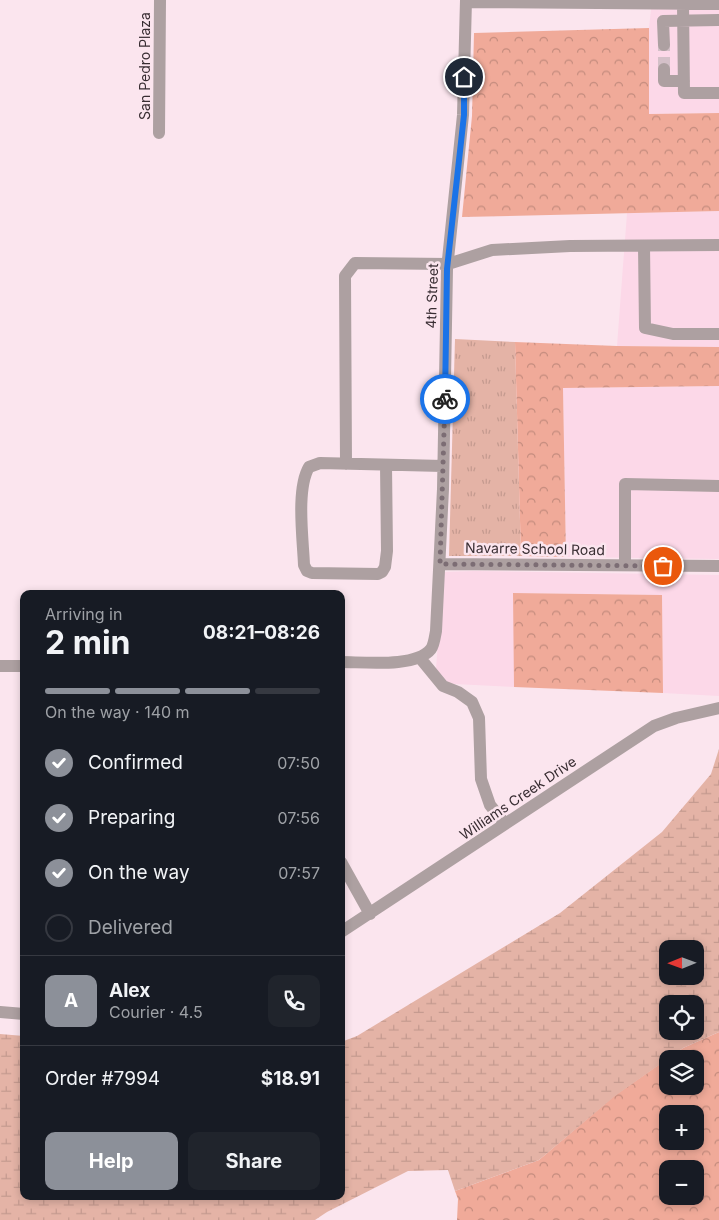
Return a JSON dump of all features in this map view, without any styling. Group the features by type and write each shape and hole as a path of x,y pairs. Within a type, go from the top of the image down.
{"street":[{"name":"San Pedro Plaza","path":"159,133 160,0"},
{"path":"466,1 719,4"},
{"name":"4th Street","path":"440,564 448,264 464,115 466,1"},
{"path":"682,4 684,93 719,93"},
{"path":"664,45 663,21 719,20"},
{"path":"664,69 664,81 684,81"},
{"path":"644,246 645,328 673,334 719,334"},
{"path":"346,464 345,276 355,263 448,264 492,250 719,246"},
{"path":"386,465 387,551 385,567 382,572 378,574 312,573 307,571 304,564 302,498 304,476 308,468 320,463 443,466"},
{"path":"625,565 625,484 719,486"},
{"path":"345,662 408,662 420,658 432,648 436,631 440,564"},
{"name":"Navarre School Road","path":"440,564 719,566"},
{"path":"420,658 443,686 458,692 472,702 479,718 481,779 490,805 505,824"},
{"path":"0,666 20,666"},
{"name":"Williams Creek Drive","path":"345,930 654,726 676,718 719,708"},
{"path":"345,869 370,914"},
{"path":"0,1012 20,1014"}],"shaded area":[{"path":"652,0 719,0 719,113 649,114 649,28"},
{"path":"719,211 719,347 617,346 627,213"},
{"path":"719,386 719,559 566,557 563,388"},
{"path":"443,572 719,575 719,696 663,693 662,595 514,593 514,687 435,683"}],"green space":[{"path":"649,28 649,114 719,113 719,211 462,217 472,116 474,33"},
{"path":"455,339 515,342 521,556 449,556"},
{"path":"515,342 719,347 719,386 563,388 566,557 521,556"},
{"path":"513,593 662,595 663,693 514,687"},
{"path":"719,749 719,1032 704,1039 704,995 659,995 659,1040 701,1040 680,1050 659,1050 659,1065 615,1096 539,1160 455,1191 448,1170 408,1171 315,1220 0,1220 0,1034 20,1036 20,1200 345,1200 345,1040 357,1036 560,913 662,832 711,774"},
{"path":"719,1032 719,1220 457,1220 458,1199 455,1191 539,1160 614,1096 659,1065 659,1095 704,1095 704,1050 680,1050"}],"tunnel":[{"path":"664,45 664,69"}],"way so far":[{"path":"445,399 440,564 663,566"}],"route":[{"path":"445,399 447,269 464,115 464,77"}]}
